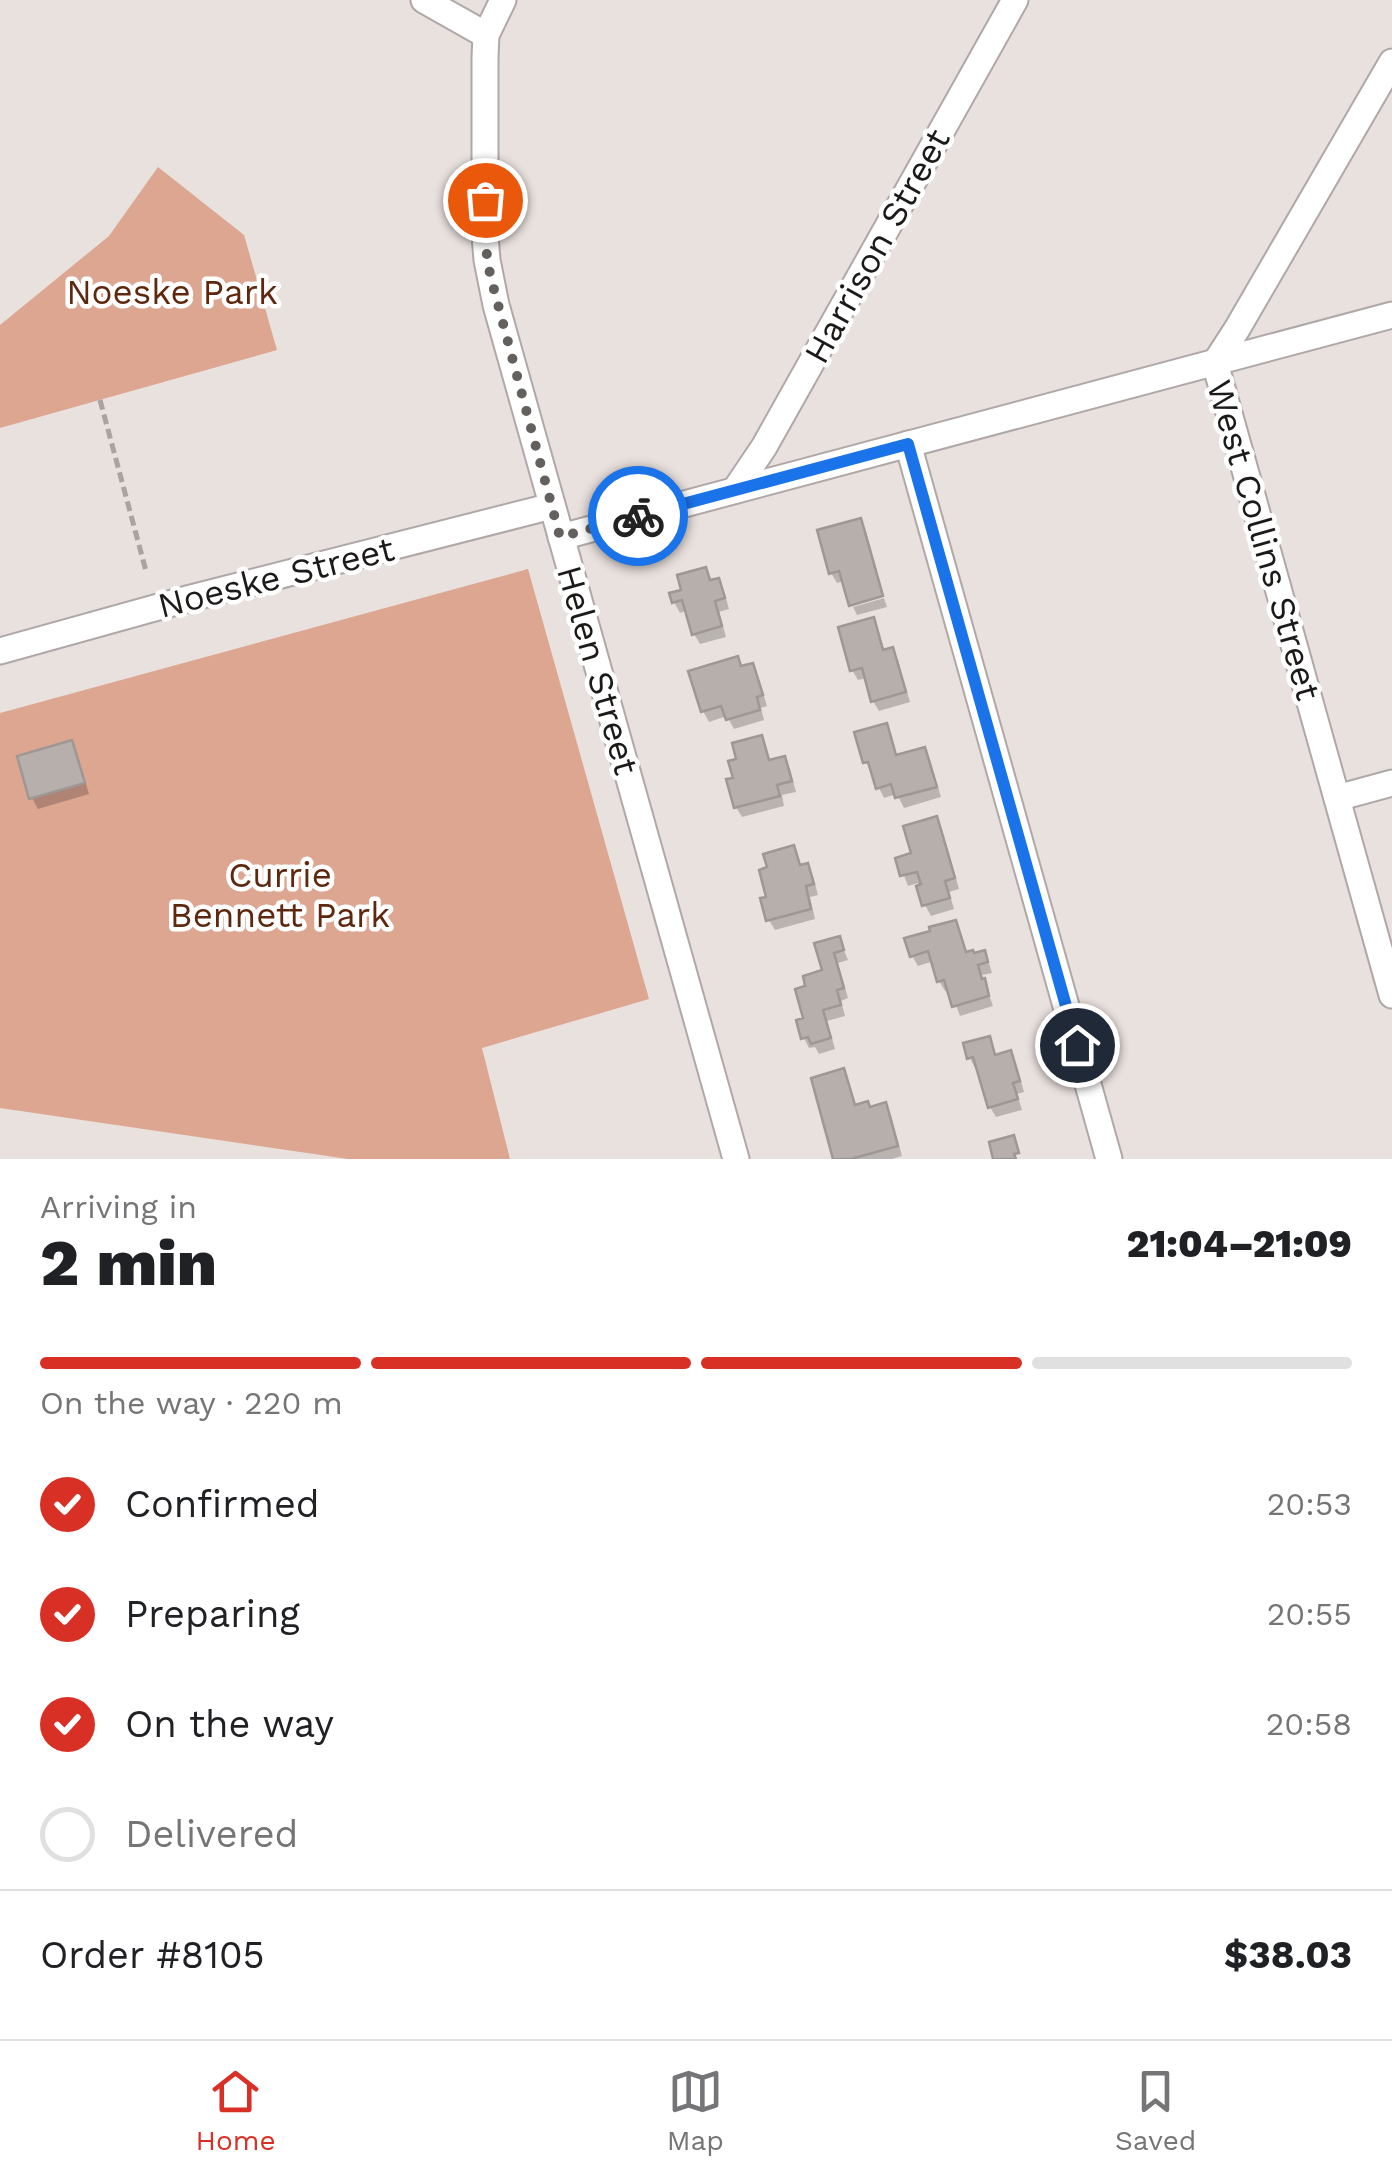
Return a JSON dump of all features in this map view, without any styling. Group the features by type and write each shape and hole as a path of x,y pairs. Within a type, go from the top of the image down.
{"street":[{"path":"424,0 486,35"},
{"name":"Helen Street","path":"503,0 486,35 487,260 496,305 736,1159"},
{"name":"Harrison Street","path":"735,490 764,447 1015,0"},
{"name":"West Collins Street","path":"1392,62 1215,362 1392,995"},
{"path":"560,537 1392,315"},
{"path":"908,444 1109,1159"},
{"name":"Noeske Street","path":"0,651 188,598 552,506"},
{"path":"1337,798 1392,784"}],"path":[{"path":"100,400 146,571"}],"green space":[{"name":"Noeske Park","path":"158,167 244,235 277,350 0,428 0,325 109,236"},
{"name":"Currie Bennett Park","path":"528,569 649,999 482,1048 510,1159 348,1159 0,1108 0,713"}],"building":[{"path":"861,518 883,596 849,606 839,571 829,574 817,530"},
{"path":"706,567 710,580 719,578 725,598 715,601 722,626 692,635 682,600 672,603 669,593 681,590 677,575"},
{"path":"874,617 883,650 893,647 906,692 871,702 862,668 850,671 838,627"},
{"path":"738,656 741,666 753,663 763,695 757,697 760,710 726,720 721,706 701,712 688,671"},
{"path":"887,723 896,755 925,747 937,787 895,798 891,784 876,789 854,732"},
{"path":"762,735 769,760 785,756 792,781 777,785 780,796 734,808 726,779 733,778 728,761 736,759 732,743"},
{"path":"72,740 85,783 29,799 17,756"},
{"path":"937,816 955,878 945,881 950,898 922,906 916,886 921,884 917,872 900,876 895,858 911,853 903,826"},
{"path":"794,845 800,865 808,863 814,884 806,886 811,909 766,921 760,898 766,897 759,870 767,867 763,854"},
{"path":"956,920 966,952 985,950 988,962 978,965 989,996 952,1007 944,980 937,982 928,951 910,957 904,938"},
{"path":"840,936 844,950 834,953 844,988 837,990 841,1005 823,1010 831,1038 811,1044 808,1037 801,1039 796,1020 803,1018 795,989 805,986 803,976 822,970 814,943"},
{"path":"990,1036 995,1055 1011,1050 1020,1081 1013,1083 1018,1099 988,1108 973,1057 967,1059 963,1043"},
{"path":"844,1068 855,1105 868,1101 870,1107 886,1102 898,1146 851,1159 833,1159 811,1078"},
{"path":"1014,1135 1019,1153 1014,1154 1016,1159 993,1159 989,1142"}],"way so far":[{"path":"485,200 487,260 496,305 560,537 638,516"}],"route":[{"path":"638,516 908,444 1077,1045"}]}
